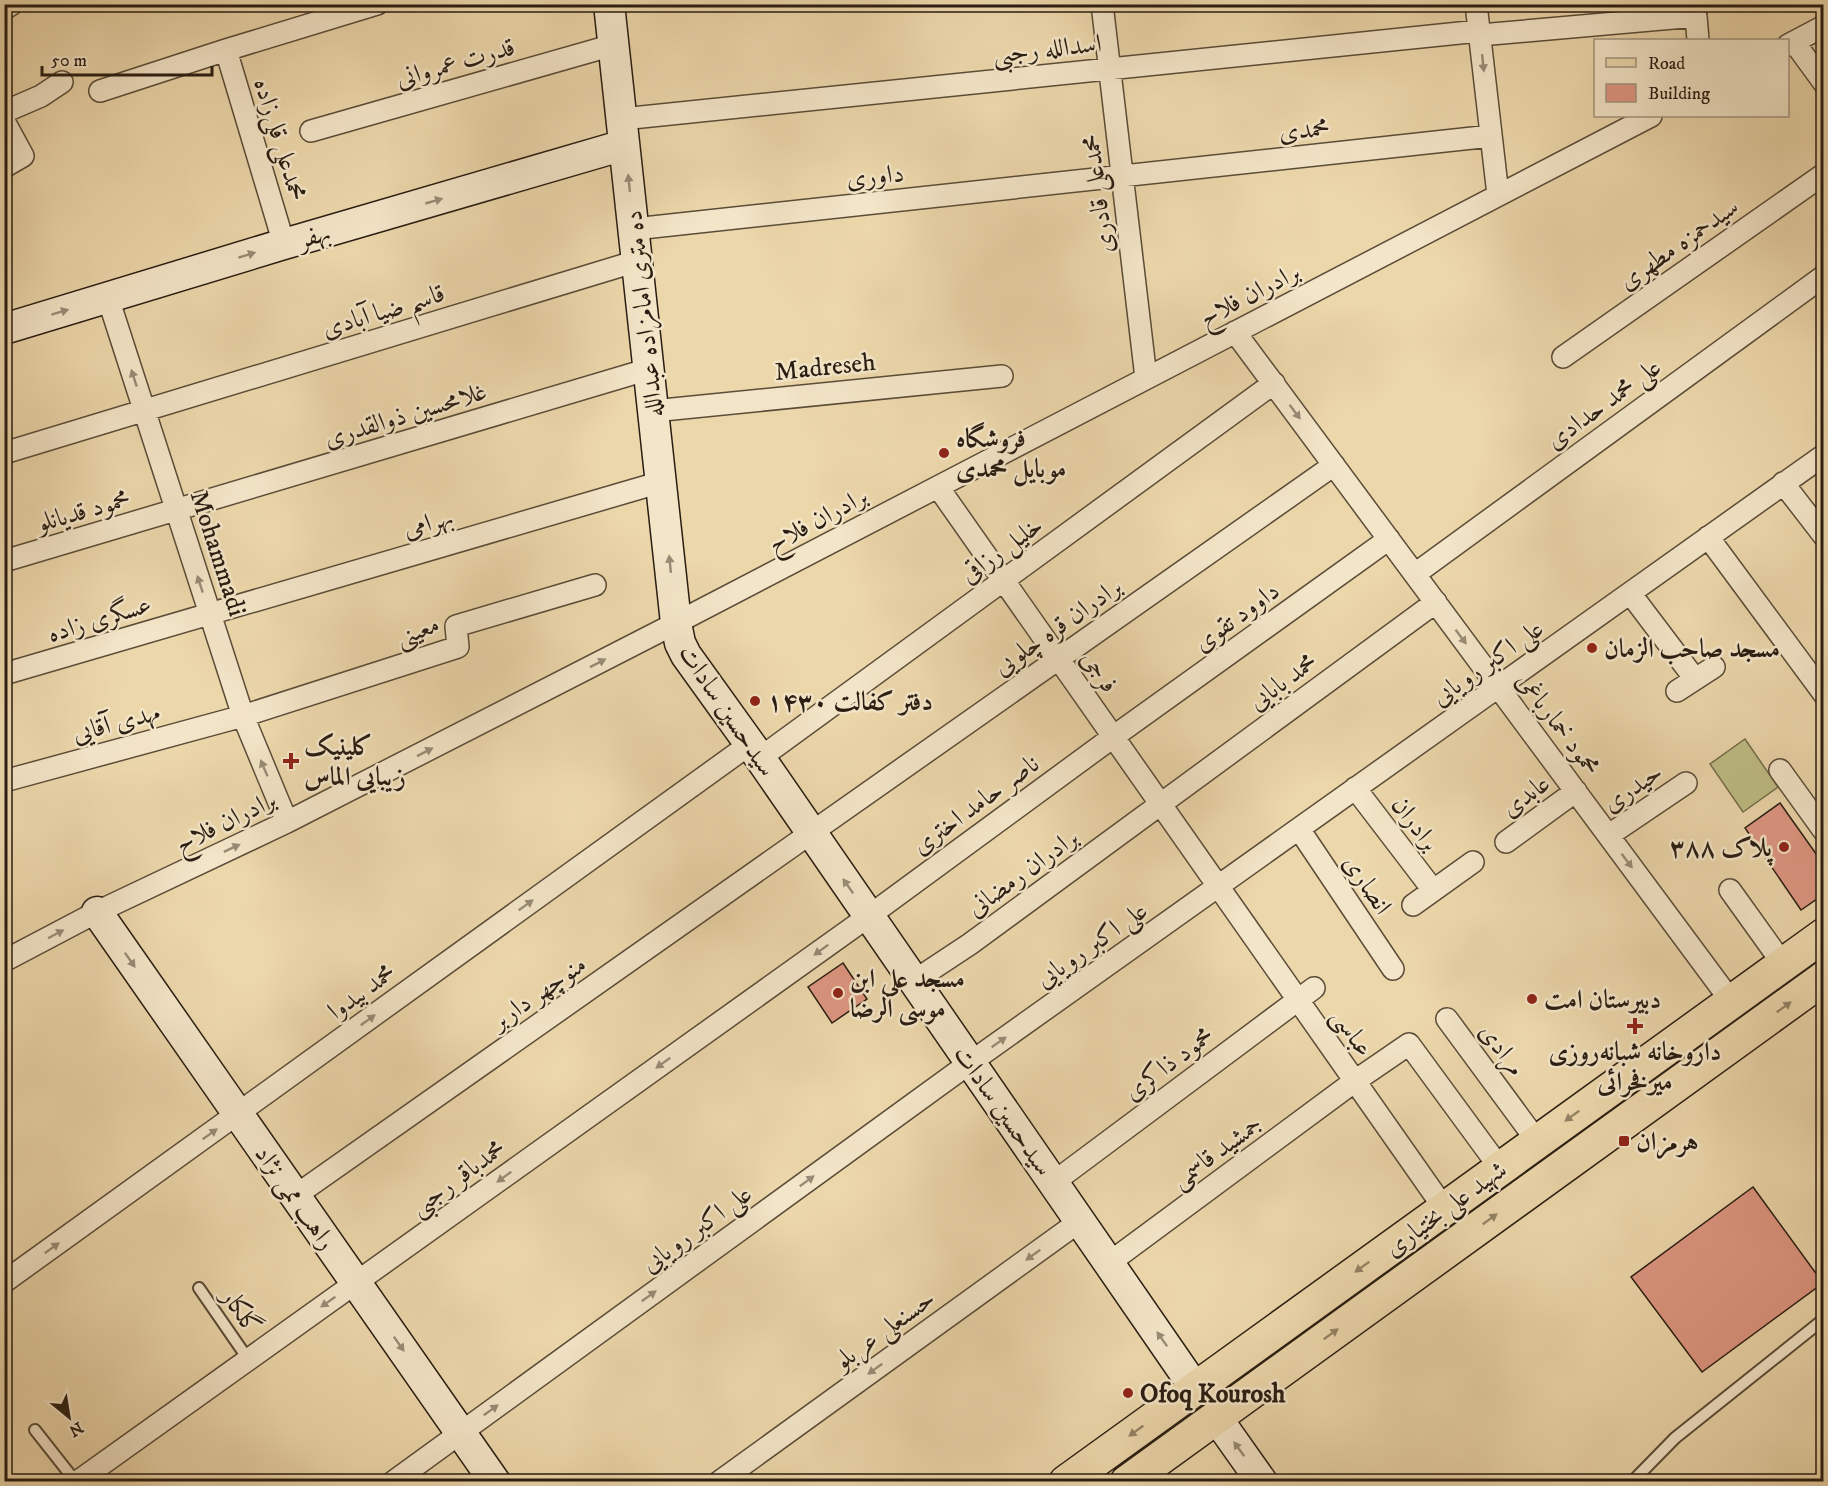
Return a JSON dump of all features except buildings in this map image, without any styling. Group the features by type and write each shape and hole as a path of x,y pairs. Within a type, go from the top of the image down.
{"main road":[{"name":"ده متری امامزاده عبدالله","path":"609,4 676,623"},
{"name":"بهفر","path":"4,329 284,244 623,132"},
{"name":"سیدحسین سادات","path":"676,623 680,644 686,655 971,1062 1195,1388"},
{"name":"راهب ممی نژاد","path":"97,912 495,1482"},
{"name":"شهید علی بختیاری","path":"1066,1482 1824,935"},
{"name":"شهید علی بختیاری","path":"1127,1482 1824,978"},
{"path":"1731,1001 1752,1030"},
{"path":"1276,1330 1296,1359"},
{"path":"1195,1388 1262,1482"}],"street":[{"path":"4,9 12,4"},
{"path":"100,91 377,4"},
{"name":"محمدعلی قادری","path":"1102,4 1146,378"},
{"path":"1476,4 1498,195"},
{"name":"اسدالله رجبی","path":"623,132 1109,69 1479,33 1696,16 1698,39"},
{"path":"1824,26 1791,43 1824,83"},
{"name":"قدرت عمروانی","path":"311,131 613,45"},
{"name":"محمدعلی قلی‌زاده","path":"226,50 284,244"},
{"path":"4,112 41,96 62,82"},
{"name":"برادران فلاح","path":"4,961 97,912 287,822 676,623 1649,117"},
{"path":"4,121 23,156 4,167"},
{"name":"محمدی","path":"1122,175 1491,136"},
{"name":"سیدحمزه مطهری","path":"1563,357 1824,174"},
{"name":"داوری","path":"634,229 1122,175"},
{"name":"قاسم ضیا آبادی","path":"4,453 637,261"},
{"name":"علی محمد حدادی","path":"1415,574 1824,276"},
{"name":"Mohammadi","path":"108,297 243,716 287,822"},
{"name":"محمود خمارباغی","path":"1236,332 1731,1001"},
{"name":"غلامحسین ذوالقدری","path":"177,511 649,369"},
{"name":"Madreseh","path":"653,411 1002,376"},
{"name":"خلیل رزاقی","path":"755,751 1003,580 1274,383"},
{"name":"علی اکبر رویایی","path":"393,1482 971,1062 1824,455"},
{"name":"برادران قره چلویی","path":"811,832 1334,465"},
{"name":"بهرامی","path":"210,613 661,482"},
{"path":"1783,483 1824,536"},
{"name":"فرجی","path":"938,487 1218,886"},
{"name":"محمود قدیانلو","path":"4,561 177,511"},
{"path":"1708,537 1824,694"},
{"name":"داوود تقوی","path":"1113,736 1389,539"},
{"name":"معینی","path":"243,716 458,647 456,626 595,585"},
{"path":"1630,592 1695,679"},
{"name":"محمد بابایی","path":"1160,803 1436,602"},
{"name":"عسگری زاده","path":"4,674 210,613"},
{"path":"1677,691 1714,667"},
{"name":"مهدی آقایی","path":"4,781 243,716"},
{"name":"ناصر حامد اختری","path":"869,916 1113,736"},
{"name":"محمد بیدوا","path":"4,1282 238,1114 755,751"},
{"path":"1780,770 1824,831"},
{"name":"حیدری","path":"1608,835 1686,783"},
{"name":"برادران","path":"1355,788 1433,890"},
{"name":"عابدی","path":"1506,842 1576,791"},
{"name":"برادران رمضانی","path":"914,981 970,944 1160,803"},
{"name":"انصاری","path":"1299,829 1393,969"},
{"name":"منوچهر داربر","path":"295,1196 811,832"},
{"name":"برادران","path":"1413,905 1473,862"},
{"name":"عباسی","path":"1218,886 1306,994 1355,1081 1444,1208"},
{"path":"1730,890 1784,964"},
{"name":"محمدباقر رجبی","path":"76,1482 869,916"},
{"name":"محمود ذاکری","path":"1053,1182 1306,994"},
{"name":"مرادی","path":"1447,1019 1538,1141"},
{"name":"جمشید قاسمی","path":"1109,1263 1355,1081 1409,1044 1500,1168"},
{"name":"حسنعلی عربلو","path":"719,1482 1080,1221"}],"lane":[{"name":"گلکار","path":"199,1287 248,1359"},
{"path":"1632,1482 1675,1438 1824,1319"},
{"path":"35,1430 76,1482"}],"shaded area":[{"path":"1745,739 1778,787 1743,812 1710,764"}],"place":[{"name":"فروشگاه موبایل محمدی","path":"944,453"},
{"name":"مسجد صاحب الزمان","path":"1592,648"},
{"name":"دفتر کفالت ۱۴۳۰","path":"755,701"},
{"name":"کلینیک زیبایی الماس","path":"291,761"},
{"name":"پلاک ۳۸۸","path":"1784,847"},
{"name":"مسجد علی ابن موسی الرضا","path":"838,993"},
{"name":"دبیرستان امت","path":"1532,999"},
{"name":"داروخانه شبانه‌روزی میرفخرائی","path":"1635,1026"},
{"name":"هرمزان","path":"1624,1141"},
{"name":"Ofoq Kourosh","path":"1128,1393"}]}
